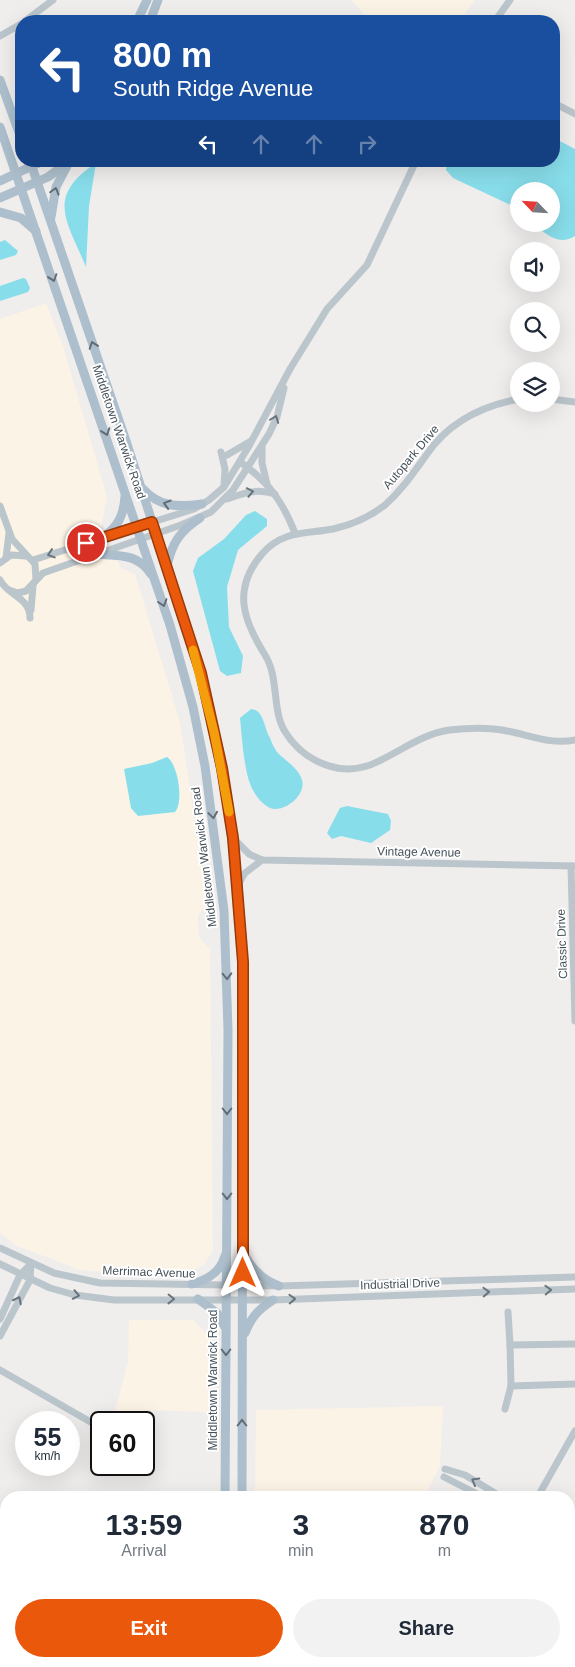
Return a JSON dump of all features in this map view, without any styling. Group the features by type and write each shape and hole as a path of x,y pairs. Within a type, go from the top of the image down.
{"main road":[{"path":"140,15 147,0"},
{"path":"152,15 158,0"},
{"path":"0,80 15,121"},
{"name":"Middletown Warwick Road","path":"0,127 156,583 194,715 211,802 223,893 228,998 225,1491"},
{"path":"0,181 26,167"},
{"name":"Middletown Warwick Road","path":"32,167 140,482 201,673 222,768 238,885 244,1008 242,1491"},
{"path":"0,198 37,182 62,167"},
{"path":"50,223 56,187 67,167"},
{"path":"0,212 20,218 37,232"},
{"path":"140,482 149,495 164,504 179,506 202,504"},
{"path":"103,537 114,529 120,519 126,491"},
{"path":"167,566 170,549 176,538 185,528 200,518"},
{"path":"94,554 119,554 133,558 144,565 156,583"},
{"path":"192,1284 207,1280 218,1270 226,1249"},
{"path":"243,1252 255,1272 268,1282 279,1286"},
{"path":"198,1299 217,1313 223,1320 226,1330"},
{"path":"243,1340 250,1320 259,1309 273,1300"}],"street":[{"path":"34,15 53,0"},
{"path":"499,15 510,0"},
{"path":"0,36 15,27"},
{"path":"560,105 575,114"},
{"path":"3,562 17,554 30,559 152,522 202,504 224,487 253,440 290,369 327,308 367,265 413,167"},
{"path":"225,500 248,468 277,417 290,369"},
{"path":"560,400 575,402"},
{"name":"Autopark Drive","path":"510,401 484,407 452,427 427,454 402,488 384,506 369,515 333,529 295,533 277,540 262,554 245,584 244,604 248,626 269,661 283,728 308,757 326,766 366,766 421,738 447,730 473,728 507,731 551,742 575,740"},
{"path":"224,487 224,453 253,440"},
{"path":"262,444 262,463 267,485"},
{"path":"240,462 276,494 286,510 295,533"},
{"path":"5,590 23,592 43,573 200,518 225,500 248,491 263,490 276,494"},
{"path":"0,506 1,514 15,544 37,569 30,618 26,604 5,590 0,580"},
{"path":"3,562 9,533"},
{"path":"233,838 249,854 262,860 245,873 238,885"},
{"name":"Vintage Avenue","path":"262,860 573,866"},
{"name":"Classic Drive","path":"573,866 575,1021"},
{"name":"Merrimac Avenue","path":"0,1248 54,1273 100,1283 243,1286"},
{"name":"Merrimac Avenue","path":"0,1264 30,1280 75,1295 114,1300 226,1299"},
{"path":"0,1319 20,1275 31,1264"},
{"path":"0,1336 30,1280 31,1264"},
{"name":"Industrial Drive","path":"243,1286 575,1276"},
{"name":"Industrial Drive","path":"226,1299 273,1300 575,1289"},
{"path":"505,1409 511,1386 508,1312"},
{"path":"510,1345 575,1344"},
{"path":"0,1370 90,1422"},
{"path":"511,1386 575,1384"},
{"path":"541,1491 575,1431"},
{"path":"475,1491 445,1473 465,1476 491,1491"}],"shaded area":[{"path":"351,0 474,0 465,15 365,15"},
{"path":"46,303 63,346 107,497 101,528 121,568 135,574 180,722 207,905 198,916 199,937 210,949 213,1250 204,1265 185,1275 129,1274 80,1270 15,1245 0,1233 0,319"},
{"path":"129,1320 194,1320 211,1339 209,1412 115,1411 128,1362"},
{"path":"443,1406 440,1466 427,1491 255,1491 256,1410"}],"water":[{"path":"560,141 575,149 575,236 564,240 553,238 544,232 560,232 560,182 510,182 510,205 453,178 446,170 446,167 560,167"},
{"path":"91,167 95,167 89,206 86,267 67,223 65,211 65,199 70,187 80,175"},
{"path":"5,240 18,251 16,255 0,260 0,242"},
{"path":"23,278 26,279 30,288 28,292 0,301 0,286"},
{"path":"255,511 267,519 267,526 238,550 227,587 229,627 243,656 241,673 227,676 220,671 193,571 198,558 224,539 246,515"},
{"path":"251,709 259,713 276,750 294,768 302,780 303,785 299,796 290,804 279,809 268,807 263,803 254,792 248,777 240,718"},
{"path":"167,757 171,761 177,775 178,807 175,812 138,816 131,808 124,769 152,763"},
{"path":"347,806 388,814 391,821 390,830 371,843 341,836 332,839 327,833 340,808"}],"slow traffic":[{"path":"193,650 201,673 222,768 229,812"}],"route":[{"path":"86,543 152,522 201,673 222,768 233,838 243,949 243,1273"}]}
